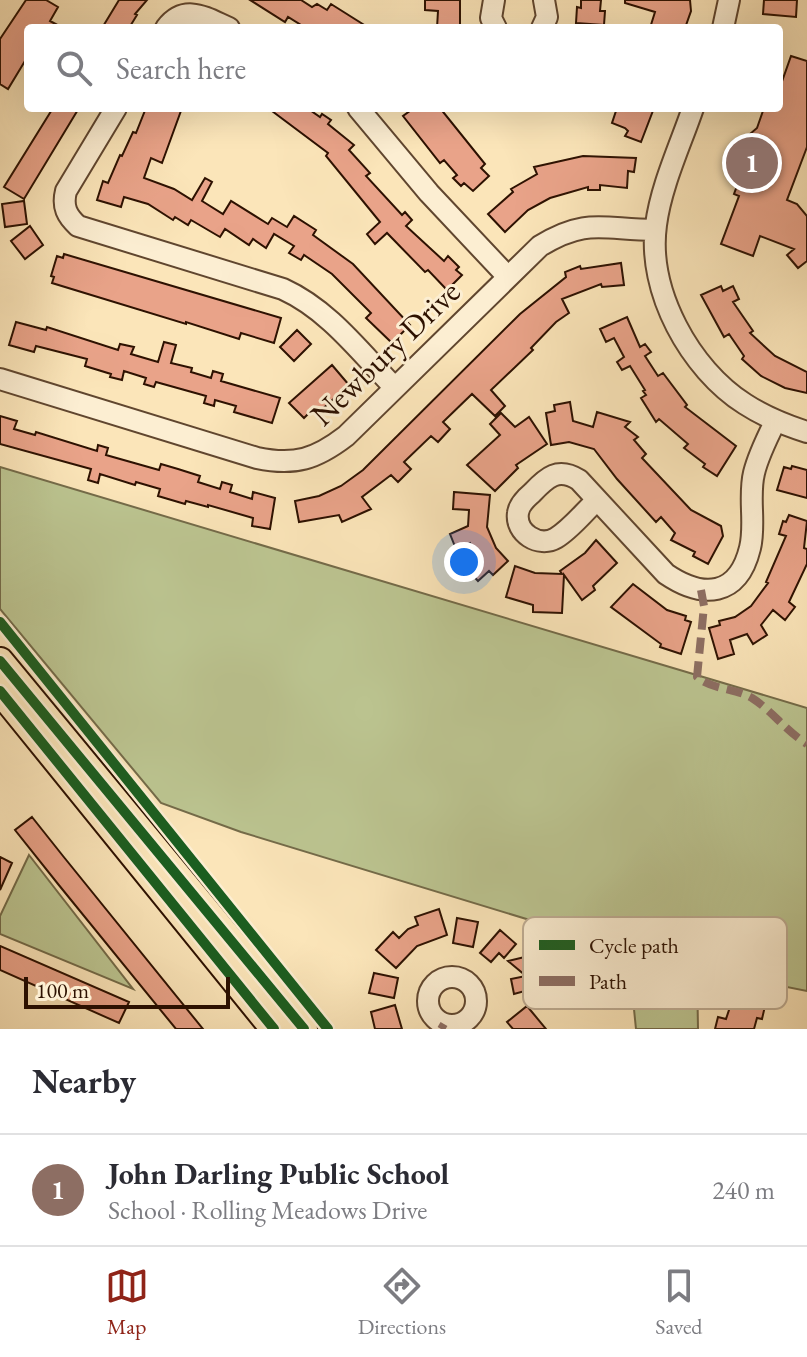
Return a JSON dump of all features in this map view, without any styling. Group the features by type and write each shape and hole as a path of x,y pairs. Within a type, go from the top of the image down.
{"main road":[{"path":"0,661 304,1029"},
{"path":"0,691 274,1029"}],"street":[{"path":"494,0 491,18 494,24"},
{"path":"544,0 547,17 544,24"},
{"path":"724,24 729,0"},
{"path":"170,24 179,15 187,13 220,24"},
{"path":"114,112 63,200 70,218 78,226 283,289 303,298 328,318 395,388"},
{"path":"361,112 429,193 508,277"},
{"path":"692,112 659,208 655,230 661,293 675,324 710,375 743,403 775,422 807,432"},
{"name":"Newbury Drive","path":"0,379 257,458 287,462 316,457 330,449 395,388 540,246 563,232 589,227 655,230"},
{"path":"597,500 666,574 680,584 701,590 727,587 737,577 750,548 754,475 775,422"}],"green space":[{"path":"0,467 807,708 807,991 787,987 787,917 523,918 241,832 161,803 0,609"},
{"path":"29,855 133,989 0,934 0,916"},
{"path":"634,1009 698,1009 698,1029 636,1029"}],"building":[{"path":"26,0 46,0 58,7 50,21 56,24 24,24 24,63 8,89 0,84 0,39"},
{"path":"119,0 147,0 135,14 131,24 104,24"},
{"path":"250,0 301,0 312,7 317,4 327,10 331,4 363,24 299,24 288,17 285,22"},
{"path":"425,0 460,0 460,24 437,24 438,11 425,10"},
{"path":"581,0 601,0 600,11 605,11 604,24 576,23 577,7 581,8"},
{"path":"625,0 690,0 691,11 686,24 651,24 655,12 625,3"},
{"path":"764,0 797,0 796,17 763,14"},
{"path":"791,56 807,61 807,147 787,200 797,204 807,216 807,261 798,268 787,255 794,249 760,236 753,256 721,244 739,196 734,194 746,162 740,160 750,134 757,128 763,112 783,112 783,79"},
{"path":"51,112 77,112 24,199 4,187"},
{"path":"144,112 181,112 162,163 151,158 144,178 174,189 192,200 205,178 212,182 202,201 223,214 231,201 268,224 272,218 287,227 294,216 316,230 313,235 353,264 410,325 392,343 366,318 371,313 332,274 304,255 301,260 289,253 294,246 274,234 266,248 253,239 249,245 225,229 220,237 191,220 188,225 175,217 173,220 148,204 124,197 121,207 97,200 103,181 108,183 120,155 133,132 136,133"},
{"path":"273,112 313,112 331,120 328,124 354,145 349,150 370,173 366,176 402,215 405,212 412,220 406,226 444,261 448,256 459,267 456,270 462,275 447,290 387,233 375,244 367,234 380,222 326,156 328,153"},
{"path":"408,112 443,112 485,164 481,168 489,176 473,191 464,183 461,186 453,178 457,175 444,160 440,163 403,116"},
{"path":"616,112 652,112 641,142 625,136 628,131 625,128 612,123"},
{"path":"583,156 636,158 634,172 628,171 627,188 600,185 600,190 588,190 588,187 550,198 528,210 505,232 488,214 513,192 511,189 537,174 534,167"},
{"path":"24,201 27,224 5,227 2,204"},
{"path":"30,226 43,245 25,259 11,241"},
{"path":"64,254 281,318 274,343 241,333 239,339 52,283 57,256 63,258"},
{"path":"621,263 624,285 602,287 601,284 562,299 569,313 556,322 531,348 533,350 491,390 505,406 495,416 472,394 443,422 450,429 438,442 431,436 404,462 411,469 398,482 391,475 362,497 371,509 342,522 339,515 299,522 295,501 319,496 341,486 363,470 520,314 566,277 565,272 580,266 581,269"},
{"path":"721,286 723,291 733,286 739,299 733,302 753,331 750,333 775,356 807,372 807,393 785,388 761,376 742,359 744,356 729,334 724,337 701,295"},
{"path":"627,317 640,347 645,344 651,352 645,356 658,376 663,373 687,405 685,407 736,446 717,476 684,448 688,444 659,419 656,422 641,398 646,395 645,390 630,366 622,370 617,362 624,357 614,338 606,342 600,329"},
{"path":"16,322 46,330 47,327 118,350 120,344 134,347 131,354 158,362 164,342 176,345 171,363 192,368 191,372 211,378 213,371 223,374 221,381 280,398 272,423 234,412 236,406 215,400 214,406 204,403 206,396 156,382 154,387 144,384 146,378 124,371 122,380 110,377 111,374 85,366 87,359 36,346 34,352 9,345"},
{"path":"297,330 311,344 294,361 280,347"},
{"path":"332,365 349,385 318,413 313,409 304,418 289,403"},
{"path":"570,402 573,421 593,427 597,412 630,422 625,427 638,437 634,440 646,454 642,458 691,510 721,526 723,536 708,564 693,556 695,552 671,540 675,533 661,517 656,522 594,449 569,442 551,445 546,413 555,411 554,405"},
{"path":"501,413 515,427 529,417 547,444 516,465 518,468 495,491 467,465 500,435 490,424"},
{"path":"0,416 17,421 14,429 35,435 36,432 97,451 98,445 108,448 106,455 159,470 161,464 178,469 200,476 198,482 220,489 222,482 232,485 230,492 252,499 253,492 275,498 270,529 252,526 253,518 208,505 186,501 185,504 158,496 160,489 136,482 135,485 100,474 98,483 88,480 91,469 0,444"},
{"path":"792,466 807,470 807,498 777,490 784,467 791,469"},
{"path":"454,492 490,495 487,527 496,548 508,561 493,575 489,571 478,581 467,569 477,560 470,543 456,549 450,534 468,526 469,510 453,509"},
{"path":"789,515 807,521 804,548 807,549 807,564 789,602 795,607 785,620 773,610 761,625 767,635 753,644 747,634 730,640 734,654 718,659 709,628 720,625 719,621 735,617 751,606 768,583 786,536 779,534 783,521 786,522"},
{"path":"596,540 617,563 593,586 595,590 582,600 564,575 562,613 533,612 533,605 506,597 515,566 535,573 562,574 560,571 585,553"},
{"path":"633,584 667,610 686,616 685,620 691,622 681,654 660,647 661,644 611,607"},
{"path":"32,817 203,1029 176,1029 58,884 15,830"},
{"path":"0,857 12,863 0,890"},
{"path":"439,909 447,935 417,946 396,968 376,950 393,932 399,938 418,925 415,917"},
{"path":"457,918 478,922 473,947 453,943"},
{"path":"500,930 516,944 504,958 499,953 491,962 480,953"},
{"path":"0,946 129,1002 119,1023 0,970"},
{"path":"523,957 523,974 508,961"},
{"path":"374,973 398,978 394,998 369,993"},
{"path":"523,977 523,991 514,994 511,979"},
{"path":"395,1005 402,1029 375,1029 371,1012"},
{"path":"523,1009 529,1009 546,1029 513,1029 507,1022"},
{"path":"729,1009 764,1009 762,1019 757,1018 754,1029 715,1029 718,1017 726,1019"}],"marked path":[{"path":"701,590 704,606 697,677 752,698 807,744"},
{"path":"441,1029 444,1024"}],"cycle path":[{"path":"0,622 328,1029"},
{"path":"0,661 304,1029"},
{"path":"0,691 274,1029"}],"place":[{"name":"John Darling Public School","path":"752,163"}]}
